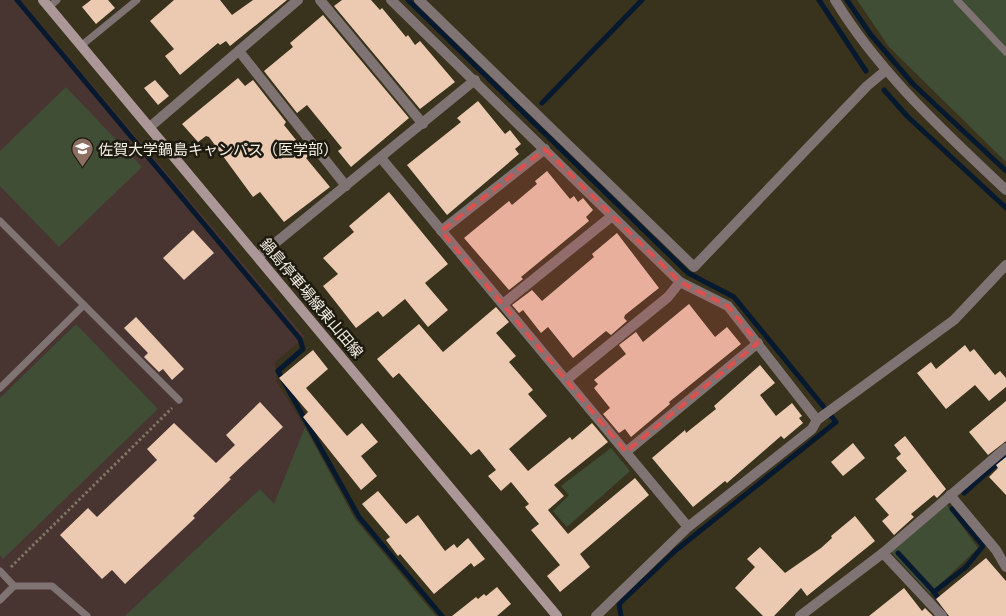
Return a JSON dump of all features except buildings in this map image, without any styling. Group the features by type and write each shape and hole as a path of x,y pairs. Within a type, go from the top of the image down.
{"main road":[{"name":"鍋島停車場線東山田線","path":"50,2 82,45 557,616"}],"street":[{"path":"151,126 298,0"},
{"path":"320,0 422,124"},
{"path":"391,0 680,282 728,306 817,420"},
{"path":"419,0 694,267 867,86 885,70"},
{"path":"835,0 849,24 885,70 915,103 1006,190"},
{"path":"239,51 346,186"},
{"path":"258,257 475,80"},
{"path":"441,231 545,149"},
{"path":"380,158 688,527"},
{"path":"503,304 612,216"},
{"path":"596,616 688,527 812,429 817,420 833,411 954,320 1006,265"},
{"path":"566,380 668,298 680,282"},
{"path":"626,452 758,344"},
{"path":"800,616 883,553 1006,448"},
{"path":"950,495 996,550 1006,567"},
{"path":"883,553 942,616"}],"lane":[{"path":"82,45 137,0"},
{"path":"957,0 1006,52"},
{"path":"0,221 180,400"},
{"path":"0,388 84,305"},
{"path":"2,573 14,586"},
{"path":"0,600 14,586 52,586 87,616"}],"path":[{"path":"2,573 180,400"}],"highlighted area":[{"path":"545,149 680,282 728,306 758,343 626,452 441,231"}],"shaded area":[{"name":"佐賀大学鍋島キャンパス（医学部）","path":"0,0 21,0 305,337 275,362 277,382 305,427 355,519 436,616 0,616"}],"green space":[{"path":"857,0 1006,0 1006,162 889,47"},
{"path":"66,87 142,167 59,247 0,186 0,151"},
{"path":"76,324 158,409 3,559 0,555 0,398"},
{"path":"305,427 355,519 436,616 125,616 260,489 274,504"},
{"path":"611,448 630,471 567,527 553,511 569,495 561,486"},
{"path":"947,505 978,548 930,594 891,552"}],"waterway":[{"path":"17,0 300,339 303,349 278,371 359,517 442,616"},
{"path":"408,0 688,273 734,297 836,422 675,551 619,604 621,616"},
{"path":"542,103 642,0"},
{"path":"819,0 866,71"},
{"path":"847,0 871,35 913,84 1006,171"},
{"path":"884,90 907,116 1006,208"},
{"path":"964,493 1006,456"},
{"path":"941,602 934,592 966,567 983,546 952,509"},
{"path":"898,553 934,592"}],"place":[{"name":"佐賀大学鍋島キャンパス（医学部）","path":"82,168"}]}
